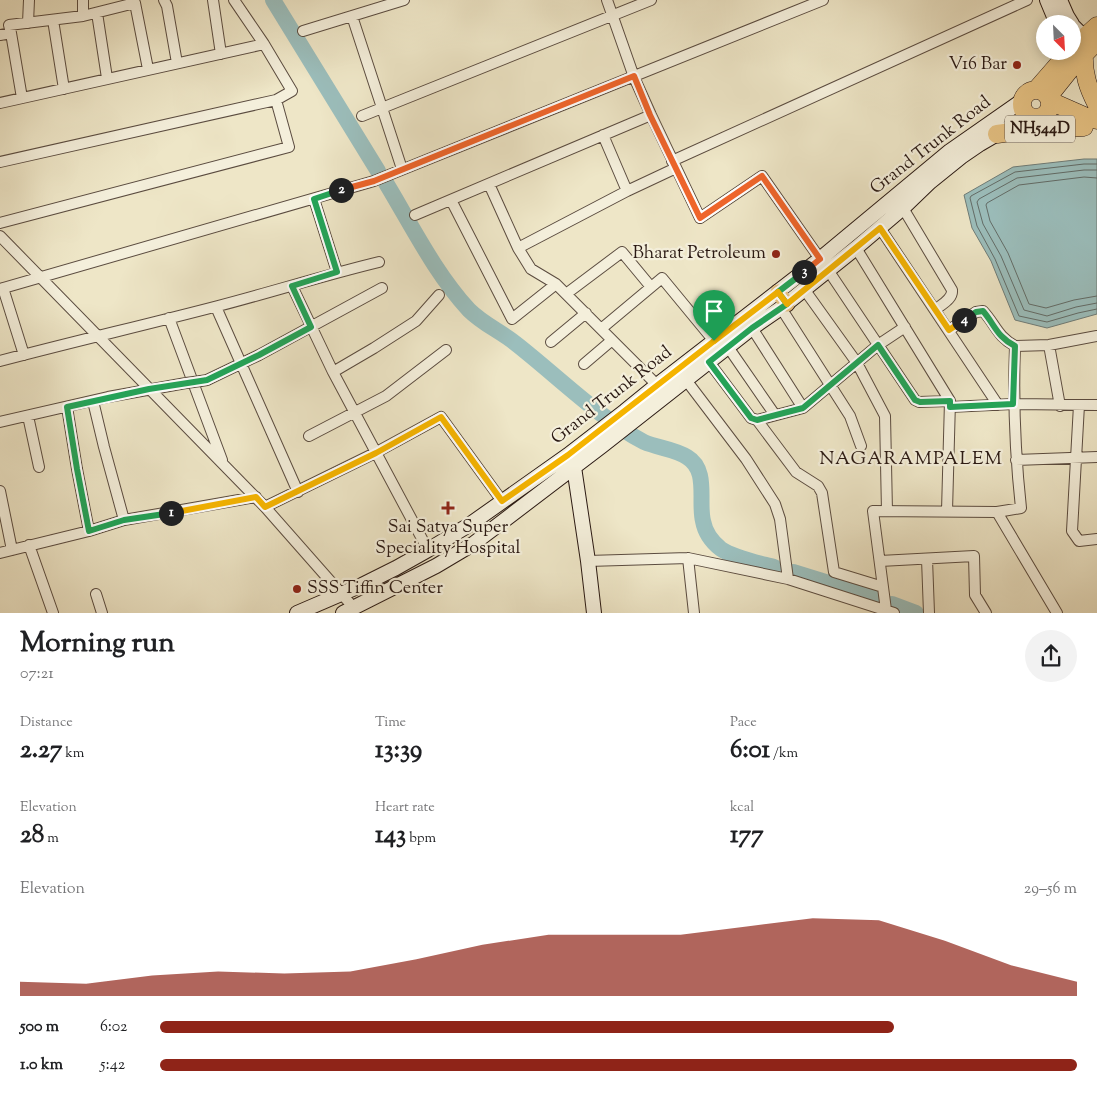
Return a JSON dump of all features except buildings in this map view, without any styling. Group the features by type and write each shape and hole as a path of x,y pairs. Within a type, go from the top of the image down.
{"highway":[{"name":"NH544D","path":"1081,40 1084,75 1097,106"},
{"name":"NH544D","path":"1067,60 1038,103 1084,116 1093,126"},
{"name":"NH544D","path":"997,134 1093,126"}],"main road":[{"path":"1047,0 1053,15"},
{"path":"1060,0 1067,15"},
{"name":"Grand Trunk Road","path":"349,611 436,566 472,544 602,446 657,385 714,341 804,290 824,265 856,248 930,182 1038,103"},
{"name":"Grand Trunk Road","path":"298,613 342,594 428,550 469,525 594,434 629,417 686,380 752,328 943,156 1038,103"},
{"path":"574,467 594,613"}],"street":[{"path":"28,23 29,0"},
{"path":"83,0 84,16"},
{"path":"164,0 168,6 177,63"},
{"path":"213,0 221,54"},
{"path":"0,162 276,100 292,91 264,44 234,0"},
{"path":"303,32 404,0"},
{"path":"607,0 650,115 700,218 762,176 915,400 950,404 1097,405"},
{"path":"362,116 651,0"},
{"path":"24,355 2,289 374,181 823,0"},
{"path":"518,248 674,165 1028,0"},
{"path":"22,98 9,25 84,16 135,3 148,69"},
{"path":"97,13 108,78"},
{"path":"352,16 402,169"},
{"path":"53,20 64,88"},
{"path":"0,35 11,33"},
{"path":"0,103 264,44"},
{"path":"0,223 289,147 276,100"},
{"path":"415,215 650,115"},
{"path":"603,135 627,191"},
{"path":"489,184 518,248 531,269 556,284 657,385"},
{"path":"314,199 337,272"},
{"path":"451,200 512,320 556,284"},
{"path":"903,208 952,290 950,298 935,310"},
{"path":"880,228 998,405"},
{"path":"0,236 256,497 342,594 349,611"},
{"path":"856,248 950,404 948,511"},
{"path":"566,294 622,252 651,287"},
{"path":"0,361 379,262"},
{"path":"601,329 662,278 714,341"},
{"path":"292,286 333,372 428,550"},
{"path":"0,422 149,389 207,380 241,364 382,288"},
{"path":"804,290 856,363 885,416 887,511"},
{"path":"333,372 416,321 439,295"},
{"path":"782,301 830,386 850,416 861,446"},
{"path":"216,306 298,492"},
{"path":"949,330 976,312 983,311 1005,341 1015,346 1049,345 1097,336"},
{"path":"551,342 586,313"},
{"path":"169,318 224,465"},
{"path":"709,362 751,418 757,420 803,408 878,345 905,327"},
{"path":"752,328 803,408"},
{"path":"584,364 612,341"},
{"path":"1049,345 1060,406"},
{"path":"588,560 688,558 788,579 888,612 873,511 997,512 1021,508 1013,404 1015,346"},
{"path":"728,347 775,415"},
{"path":"309,436 386,396 446,350"},
{"path":"686,380 746,460 775,504 780,519 788,579"},
{"path":"93,401 124,520"},
{"path":"1079,405 1072,531 1079,541 1097,540"},
{"path":"67,407 89,531"},
{"path":"28,416 39,467"},
{"path":"265,507 376,453 441,417 502,501"},
{"path":"757,420 796,472 818,486 822,493 834,572 883,587"},
{"path":"1016,460 1097,456"},
{"path":"0,491 12,550"},
{"path":"0,553 89,531 124,520 256,497"},
{"path":"997,512 1057,613"},
{"path":"29,546 53,613"},
{"path":"880,561 974,556 975,595 986,613"},
{"path":"688,558 694,613"},
{"path":"927,559 929,613"},
{"path":"96,594 102,613"}],"water":[{"path":"1097,159 1097,314 1047,328 1015,320 991,261 972,228 964,195 1013,167"}],"waterway":[{"path":"273,0 378,171"},
{"path":"386,183 445,281 469,310 515,343 578,396 627,432 644,442 687,457 698,470 703,521 705,529 712,540 721,549 733,555 774,567"},
{"path":"793,572 877,598"},
{"path":"892,604 916,613"}],"place":[{"name":"V16 Bar","path":"1017,65"},
{"name":"Bharat Petroleum","path":"776,254"},
{"name":"Sai Satya Super Speciality Hospital","path":"448,508"},
{"name":"SSS Tiffin Center","path":"297,589"}],"district":[{"name":"NAGARAMPALEM","path":"911,459"}],"route":[{"path":"714,341 568,455 502,501 441,417 376,453 265,507 256,497 124,520 89,531 67,407 149,389 207,380 311,327 292,286 337,272 314,199 374,181 634,76 650,115 700,218 762,176 820,259 778,292 787,304 752,328 709,362 751,418 757,420 803,408 878,345 915,400 920,402 950,401 950,407 1013,404 1015,346 1005,341 986,314 980,310 949,330 880,228 787,304 778,292 714,341"}]}
